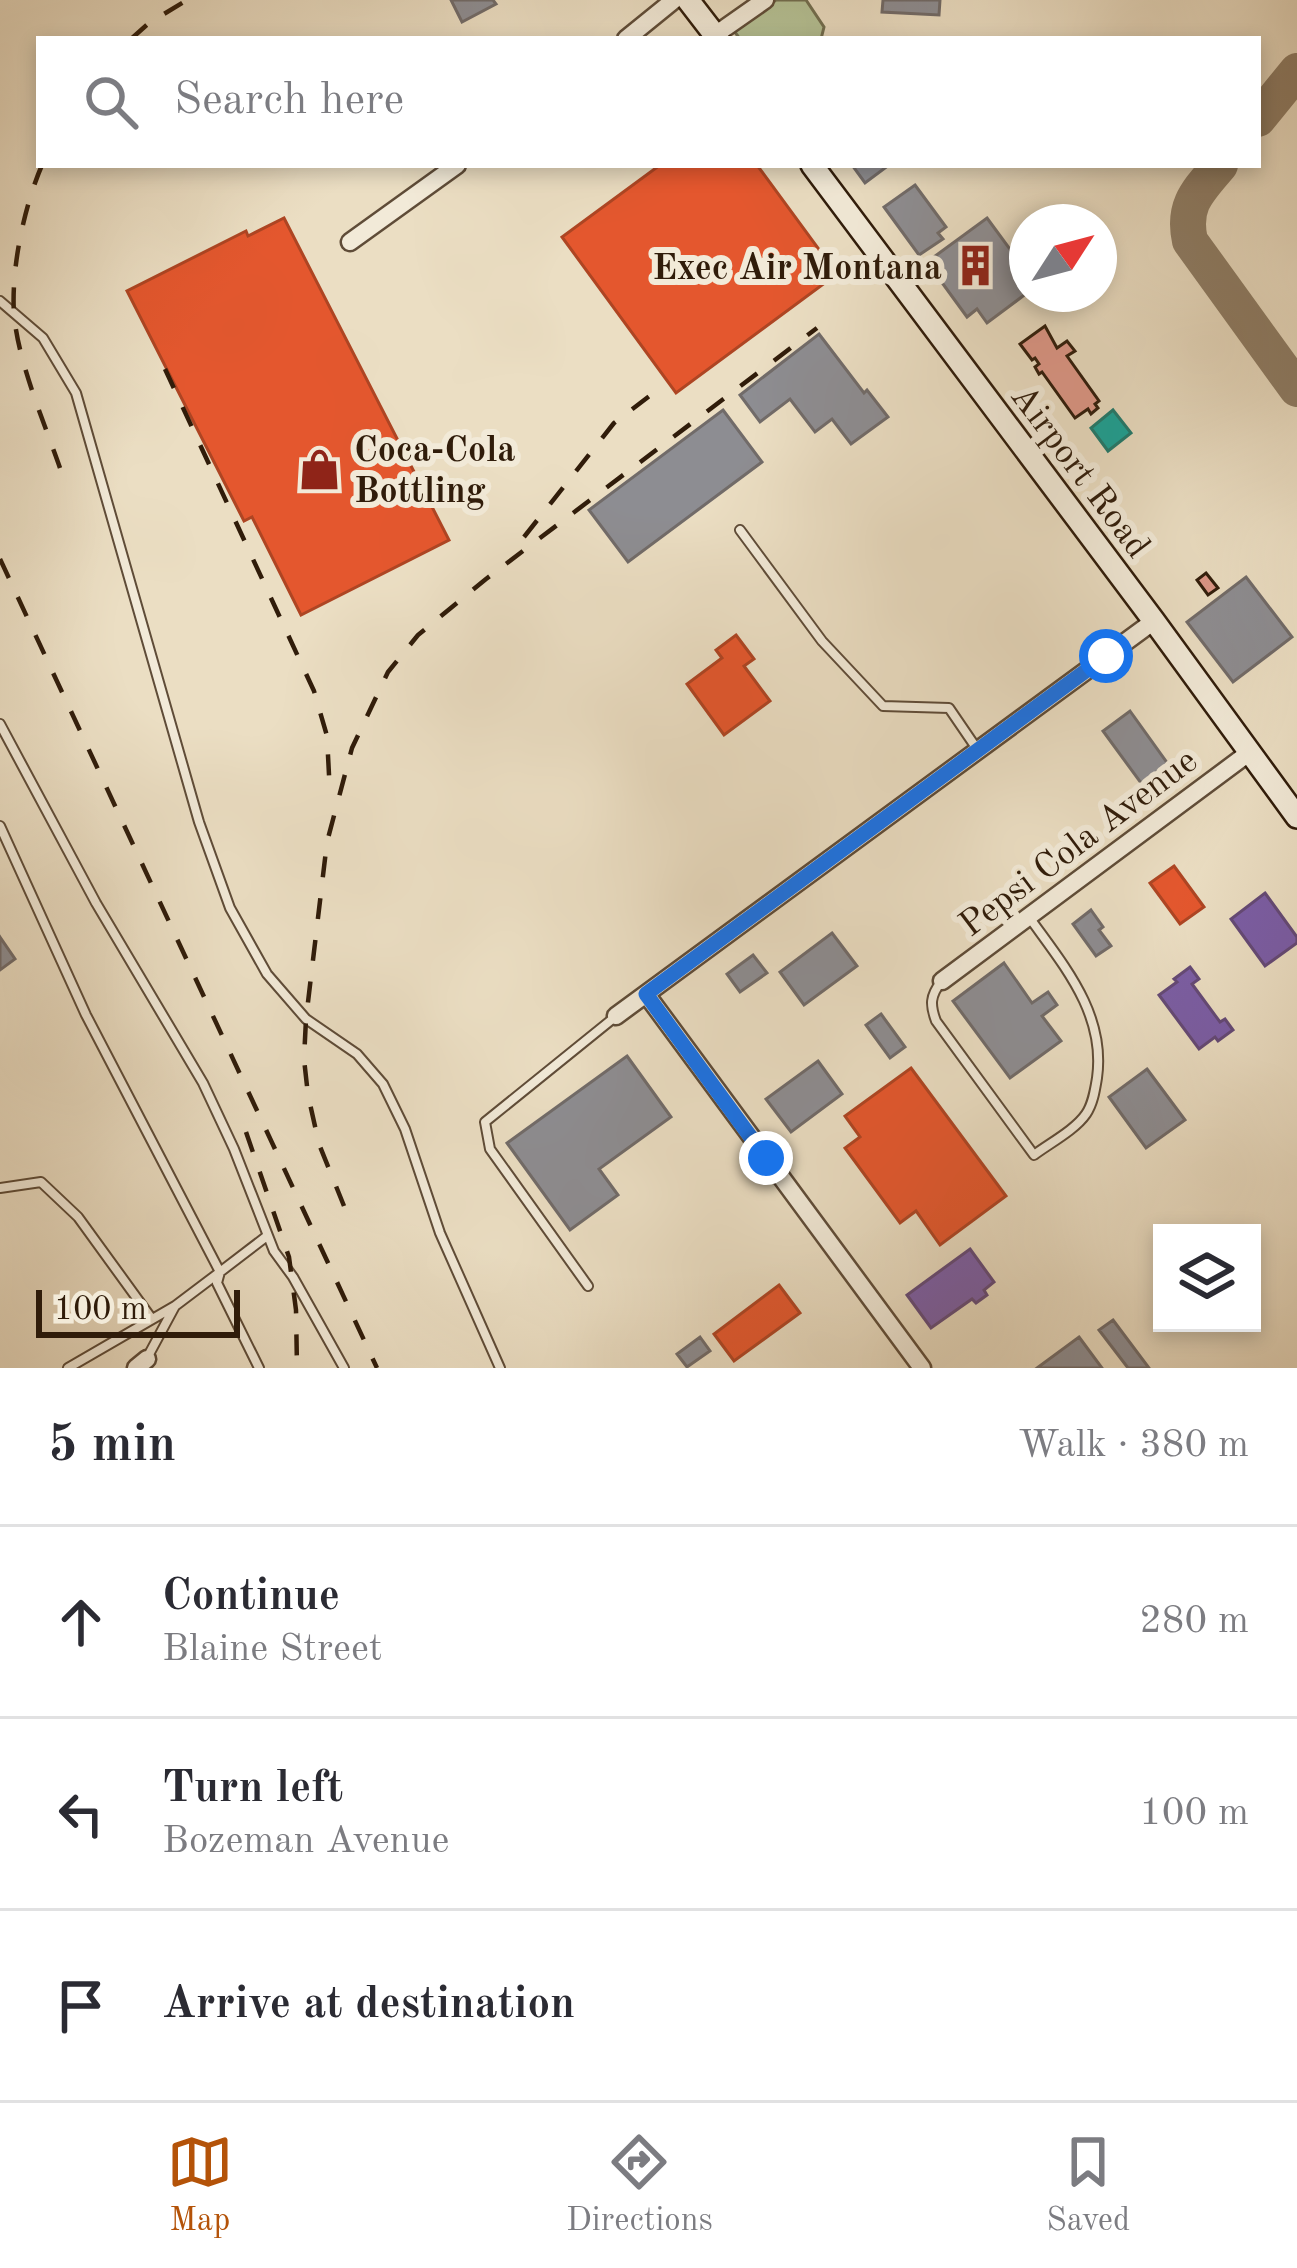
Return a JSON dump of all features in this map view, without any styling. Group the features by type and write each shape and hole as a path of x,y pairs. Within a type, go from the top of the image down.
{"street":[{"path":"630,36 674,0"},
{"path":"688,0 715,36"},
{"path":"717,36 765,0"},
{"path":"350,242 453,168"},
{"name":"Airport Road","path":"814,168 1297,817"},
{"path":"616,1016 1154,621"},
{"name":"Pepsi Cola Avenue","path":"942,981 1250,752"},
{"path":"646,994 922,1368"}],"lane":[{"path":"0,302 43,338 76,393 199,822 230,908 267,974 306,1019 357,1054 383,1084 405,1129 440,1233 500,1368"},
{"path":"740,530 822,641 884,706 950,708 977,750"},
{"path":"0,724 96,903 202,1083 268,1236 344,1368"},
{"path":"0,826 86,1015 220,1272 217,1283 259,1368"},
{"path":"942,981 933,992 936,1021 1034,1155 1085,1116 1095,1093 1100,1060 1096,1029 1077,984 1029,917"},
{"path":"588,1286 490,1149 485,1122 616,1016"},
{"path":"0,1188 41,1182 78,1217 152,1319"},
{"path":"68,1368 175,1306 268,1236"},
{"path":"141,1364 175,1306"}],"green space":[{"path":"776,0 806,0 824,27 822,36 738,36 734,31"}],"building: Shops":[{"path":"656,168 759,168 837,274 676,393 562,237"},
{"path":"284,218 449,540 301,615 252,517 244,521 127,291 246,231 248,236"},
{"path":"736,635 754,659 744,666 770,701 724,735 687,684 722,658 716,650"},
{"path":"1174,866 1204,907 1180,924 1150,883"},
{"path":"911,1068 1006,1196 940,1245 916,1211 900,1223 845,1148 860,1137 845,1116"},
{"path":"779,1285 800,1313 734,1361 714,1334"}],"building: Offices":[{"path":"1265,893 1297,943 1265,966 1231,919"},
{"path":"1190,967 1199,979 1192,984 1220,1022 1225,1019 1233,1030 1199,1049 1159,995"},
{"path":"970,1249 994,1282 984,1290 987,1295 976,1303 972,1299 931,1328 907,1295"}],"building: Public":[{"path":"1113,410 1131,433 1108,451 1091,428"}],"building: Industry":[{"path":"451,0 493,0 496,4 462,22"},
{"path":"883,0 940,0 939,15 882,12"},
{"path":"854,168 885,168 865,183"},
{"path":"915,185 946,227 938,233 943,239 919,255 884,207"},
{"name":"Exec Air Montana","path":"987,218 1009,248 1009,306 987,323 977,309 967,317 927,262"},
{"path":"819,334 888,417 851,444 832,419 815,432 790,399 760,422 740,395"},
{"path":"723,410 762,462 628,562 589,510"},
{"path":"1246,577 1292,637 1233,682 1187,622"},
{"path":"1130,711 1168,764 1141,783 1103,731"},
{"path":"1091,910 1111,946 1096,956 1073,924"},
{"path":"832,933 857,966 804,1005 780,972"},
{"path":"0,937 15,959 0,970"},
{"path":"753,955 767,973 740,992 727,974"},
{"path":"1004,963 1032,1003 1048,992 1057,1005 1042,1016 1061,1041 1010,1078 953,1001"},
{"path":"881,1014 905,1047 890,1058 866,1025"},
{"path":"627,1056 671,1117 599,1169 618,1195 570,1230 507,1143"},
{"path":"818,1061 842,1094 791,1132 766,1099"},
{"path":"1147,1069 1185,1120 1146,1148 1109,1097"},
{"path":"1113,1320 1149,1368 1128,1368 1099,1330"},
{"path":"700,1337 710,1351 687,1367 677,1354"},
{"path":"1079,1337 1102,1368 1037,1368"}],"building: Other":[{"path":"1045,326 1057,348 1067,341 1075,351 1067,356 1099,401 1091,414 1088,409 1075,418 1039,374 1035,358 1020,344"},
{"path":"1206,573 1218,588 1208,595 1197,580"}],"taxiway":[{"path":"1261,115 1297,71"},
{"path":"1218,168 1190,208 1190,241 1297,389"}],"railway":[{"path":"134,36 187,0"},
{"path":"41,168 20,238 14,314 26,372 60,468"},
{"path":"344,1206 319,1144 308,1095 306,1019 327,842 352,748 388,672 418,635 486,579 817,328"},
{"path":"165,369 314,691 327,736 330,794"},
{"path":"524,537 614,423 656,391"},
{"path":"0,559 377,1368"},
{"path":"246,1132 289,1257 297,1368"}],"place":[{"name":"Exec Air Montana","path":"976,266"},
{"name":"Coca-Cola Bottling","path":"320,469"}],"route":[{"path":"766,1158 646,994 1106,656"}]}
